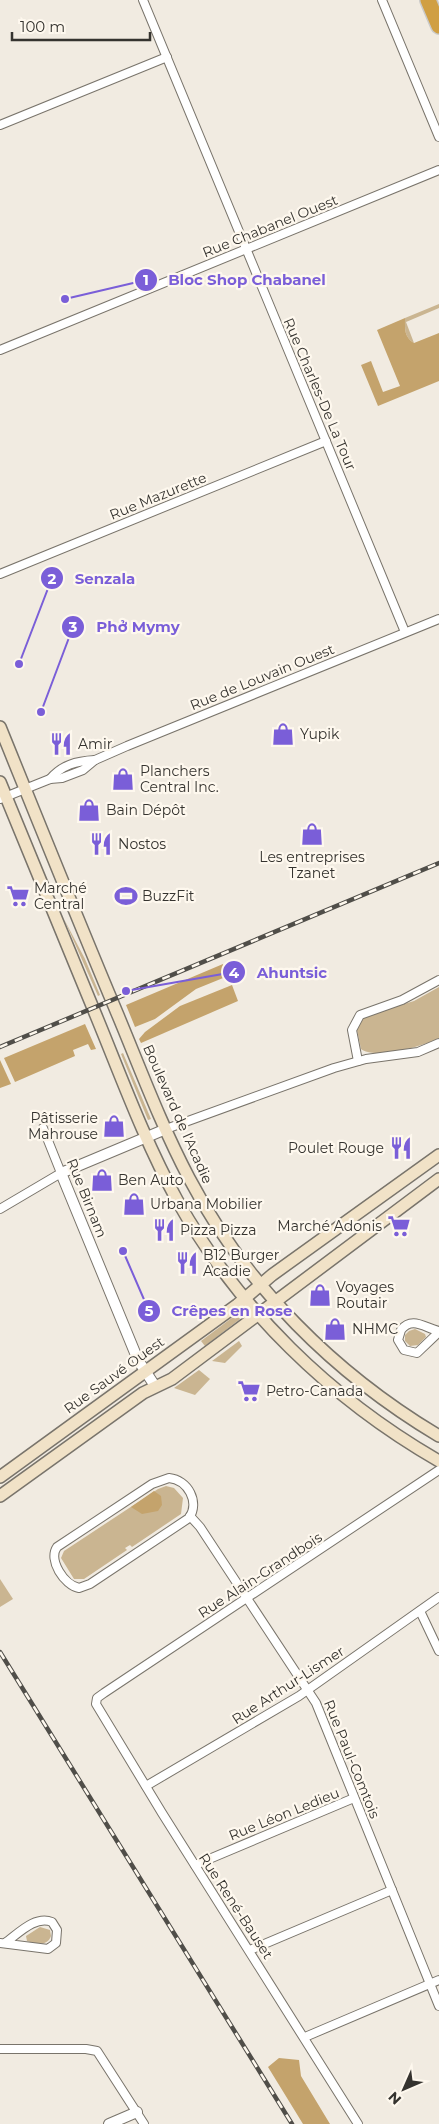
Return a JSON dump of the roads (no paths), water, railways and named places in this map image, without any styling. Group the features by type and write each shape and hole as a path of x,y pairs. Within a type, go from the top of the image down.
{"highway":[{"path":"428,0 439,26"}],"main road":[{"name":"Boulevard de l'Acadie","path":"0,728 166,1129 188,1177 207,1210 229,1244 260,1284 318,1347 352,1377 386,1402 439,1436"},
{"path":"0,782 3,798 146,1138 172,1192 194,1228 258,1314 307,1365 340,1394 384,1426 439,1460"},
{"name":"Rue Sauvé Ouest","path":"0,1477 245,1298 260,1284 439,1155"},
{"path":"0,1496 155,1386 172,1378 439,1179"}],"street":[{"name":"Rue Charles-De La Tour","path":"143,0 405,632"},
{"path":"382,0 439,137"},
{"path":"0,125 167,57"},
{"name":"Rue Chabanel Ouest","path":"0,350 439,170"},
{"name":"Rue Mazurette","path":"0,574 326,441"},
{"name":"Rue de Louvain Ouest","path":"3,798 50,779 62,778 83,770 95,760 439,619"},
{"path":"358,1061 352,1030 360,1015 402,1000 439,980"},
{"path":"0,1209 61,1173 166,1129 358,1061 418,1052 438,1046"},
{"name":"Rue Birnam","path":"43,1128 145,1372 155,1386"},
{"path":"410,1323 419,1323 439,1331 426,1347 417,1353 406,1351 399,1342 401,1330 410,1323"},
{"name":"Rue Alain-Grandbois","path":"96,1701 104,1693 439,1470"},
{"path":"163,1478 176,1479 188,1487 193,1502 190,1516 81,1588 70,1584 54,1559 57,1547 163,1478"},
{"name":"Rue Paul-Comtois","path":"190,1516 316,1703 439,2006"},
{"name":"Rue Arthur-Lismer","path":"146,1786 307,1690 439,1597"},
{"path":"420,1611 439,1651"},
{"name":"Rue René-Bauset","path":"96,1701 98,1710 358,2124"},
{"name":"Rue Léon Ledieu","path":"195,1865 354,1798"},
{"path":"250,1950 392,1890"},
{"path":"42,1920 52,1922 58,1933 55,1944 45,1950 2,1943 30,1925 42,1920"},
{"path":"304,2037 439,1980"},
{"path":"0,2049 86,2049 98,2052 144,2124"},
{"path":"109,2124 137,2112"}],"railway":[{"path":"0,1047 439,863"},
{"path":"0,1652 292,2124"}],"place":[{"name":"Bloc Shop Chabanel","path":"65,299"},
{"name":"Senzala","path":"19,664"},
{"name":"Phở Mymy","path":"41,712"},
{"name":"Yupik","path":"283,734"},
{"name":"Amir","path":"61,744"},
{"name":"Planchers Central Inc.","path":"123,779"},
{"name":"Bain Dépôt","path":"89,810"},
{"name":"Les entreprises Tzanet","path":"312,834"},
{"name":"Nostos","path":"101,844"},
{"name":"Marché Central","path":"18,896"},
{"name":"BuzzFit","path":"126,896"},
{"name":"Ahuntsic","path":"126,991"},
{"name":"Pâtisserie Mahrouse","path":"114,1126"},
{"name":"Poulet Rouge","path":"401,1148"},
{"name":"Ben Auto","path":"102,1180"},
{"name":"Urbana Mobilier","path":"134,1204"},
{"name":"Marché Adonis","path":"399,1226"},
{"name":"Pizza Pizza","path":"164,1230"},
{"name":"Crêpes en Rose","path":"123,1251"},
{"name":"B12 Burger Acadie","path":"187,1263"},
{"name":"Voyages Routair","path":"320,1295"},
{"name":"NHMC","path":"335,1329"},
{"name":"Petro-Canada","path":"249,1391"}]}
